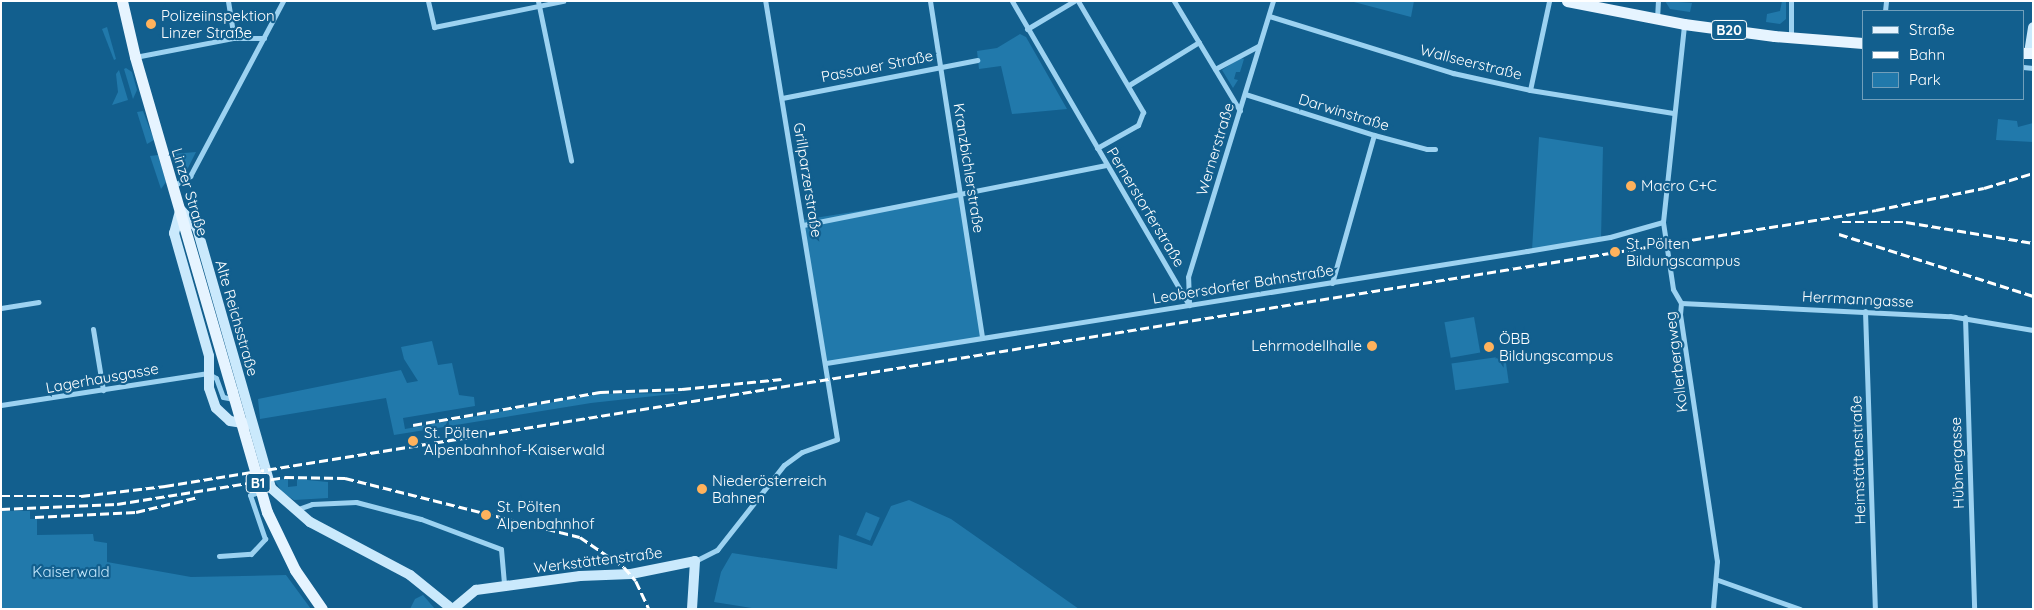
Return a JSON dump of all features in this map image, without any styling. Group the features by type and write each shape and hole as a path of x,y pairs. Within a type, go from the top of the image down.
{"main road":[{"name":"Linzer Straße","path":"122,1 135,57 267,512 295,570 322,609"},
{"name":"B20","path":"1567,1 1684,24 1791,38 1862,43"}],"street":[{"path":"228,1 234,38"},
{"path":"173,186 187,180 282,1"},
{"path":"428,1 434,27 538,4 563,1"},
{"name":"Grillparzerstraße","path":"766,1 826,363"},
{"name":"Kranzbichlerstraße","path":"930,1 982,338"},
{"path":"1012,1 1027,29 1074,1"},
{"path":"1078,1 1129,85 1143,112 1138,125 1097,148"},
{"path":"1174,1 1240,111"},
{"name":"Wernerstraße","path":"1189,304 1188,277 1273,1"},
{"path":"1530,90 1549,1"},
{"path":"1657,19 1658,1"},
{"path":"1791,1 1791,38"},
{"path":"538,4 571,162"},
{"name":"Wallseerstraße","path":"1269,16 1453,73 1530,90 1673,113"},
{"name":"Kollerbergweg","path":"1684,24 1673,113 1663,222 1673,289 1681,303 1680,314 1718,580 1713,609"},
{"path":"2028,53 2033,27"},
{"name":"Pernerstorferstraße","path":"1027,29 1189,304"},
{"path":"135,57 234,38 264,38"},
{"path":"1129,85 1199,42"},
{"path":"1215,69 1258,46"},
{"name":"Passauer Straße","path":"782,98 977,60"},
{"name":"Darwinstraße","path":"1245,94 1374,135 1427,150 1435,149"},
{"path":"1332,283 1374,135"},
{"path":"803,225 1106,165"},
{"path":"180,210 174,233 209,356 207,372 216,408 230,421 252,425"},
{"name":"Alte Reichsstraße","path":"180,210 197,228 244,399 271,488"},
{"name":"Leobersdorfer Bahnstraße","path":"826,363 1610,237 1663,222"},
{"path":"1,308 39,302"},
{"name":"Herrmanngasse","path":"1681,303 1965,317 2033,330"},
{"name":"Heimstättenstraße","path":"1865,311 1875,609"},
{"name":"Hübnergasse","path":"1965,317 1974,609"},
{"path":"93,329 103,390"},
{"name":"Werkstättenstraße","path":"452,609 476,590 580,576 630,574 695,561 717,550 784,465 802,452 837,439 826,363"},
{"name":"Alte Reichsstraße","path":"207,372 216,378 223,397 244,399"},
{"name":"Lagerhausgasse","path":"1,405 207,372"},
{"path":"219,556 252,554 264,539 250,495 271,488 295,510 320,528 410,575 452,609"},
{"path":"295,510 312,504 356,502 421,519 501,549 504,586"},
{"path":"692,609 695,561"},
{"path":"1718,580 1800,609"}],"green space":[{"path":"1350,1 1414,1 1411,17"},
{"path":"1665,1 1692,3 1690,12 1670,9"},
{"path":"1782,1 1786,1 1786,19 1780,24 1766,22 1767,14 1780,11"},
{"path":"107,27 116,59 114,60 102,29"},
{"path":"1020,34 1026,37 1067,109 1012,114 1001,66 979,69 977,51 997,48"},
{"path":"1240,58 1244,59 1240,72 1236,72 1234,79 1238,80 1233,88 1222,70"},
{"path":"126,68 132,72 137,90 133,99 124,69"},
{"path":"119,70 128,100 112,105 118,92 116,74"},
{"path":"143,111 154,140 147,144 137,112"},
{"path":"1998,119 2017,121 2018,127 2033,123 2033,142 1996,140"},
{"path":"1539,137 1603,147 1601,239 1532,250"},
{"path":"196,152 187,170 177,168 172,154"},
{"path":"158,155 166,182 161,189 150,156"},
{"path":"960,195 983,338 825,363 802,220"},
{"path":"1474,317 1480,352 1451,358 1444,322"},
{"path":"432,341 438,365 452,363 459,395 474,397 475,406 403,418 405,429 598,394 682,393 591,403 394,435 386,398 260,419 258,399 401,370 407,383 418,381 404,359 401,347"},
{"path":"1505,356 1509,383 1455,390 1452,364"},
{"path":"288,479 288,487 297,486 297,479 328,482 328,498 294,500 283,493 274,480"},
{"path":"909,500 951,519 1079,609 758,609 714,602 721,572 732,553 837,569 839,535 872,546 891,506"},
{"name":"Kaiserwald","path":"1,511 30,511 30,519 37,519 37,535 93,534 94,541 107,543 107,562 191,577 286,575 311,609 1,609"},
{"path":"866,512 880,518 870,541 856,535"},
{"path":"423,595 435,609 410,609 415,599"}],"railway":[{"path":"1,496 81,496 165,486 1876,210 1984,188 2033,173"},
{"path":"1842,222 1906,222 2033,243"},
{"path":"1839,234 2033,296"},
{"path":"413,425 600,392 682,389 782,379"},
{"path":"1,509 117,504 285,477 345,478 580,537 624,567 636,581 649,609"},
{"path":"35,517 136,512 198,497"}],"place":[{"name":"Polizeiinspektion Linzer Straße","path":"151,24"},
{"name":"Macro C+C","path":"1631,186"},
{"name":"St. Pölten Bildungscampus","path":"1615,252"},
{"name":"Lehrmodellhalle","path":"1372,346"},
{"name":"ÖBB Bildungscampus","path":"1489,347"},
{"name":"St. Pölten Alpenbahnhof-Kaiserwald","path":"413,441"},
{"name":"Niederösterreich Bahnen","path":"702,489"},
{"name":"St. Pölten Alpenbahnhof","path":"486,515"}]}
